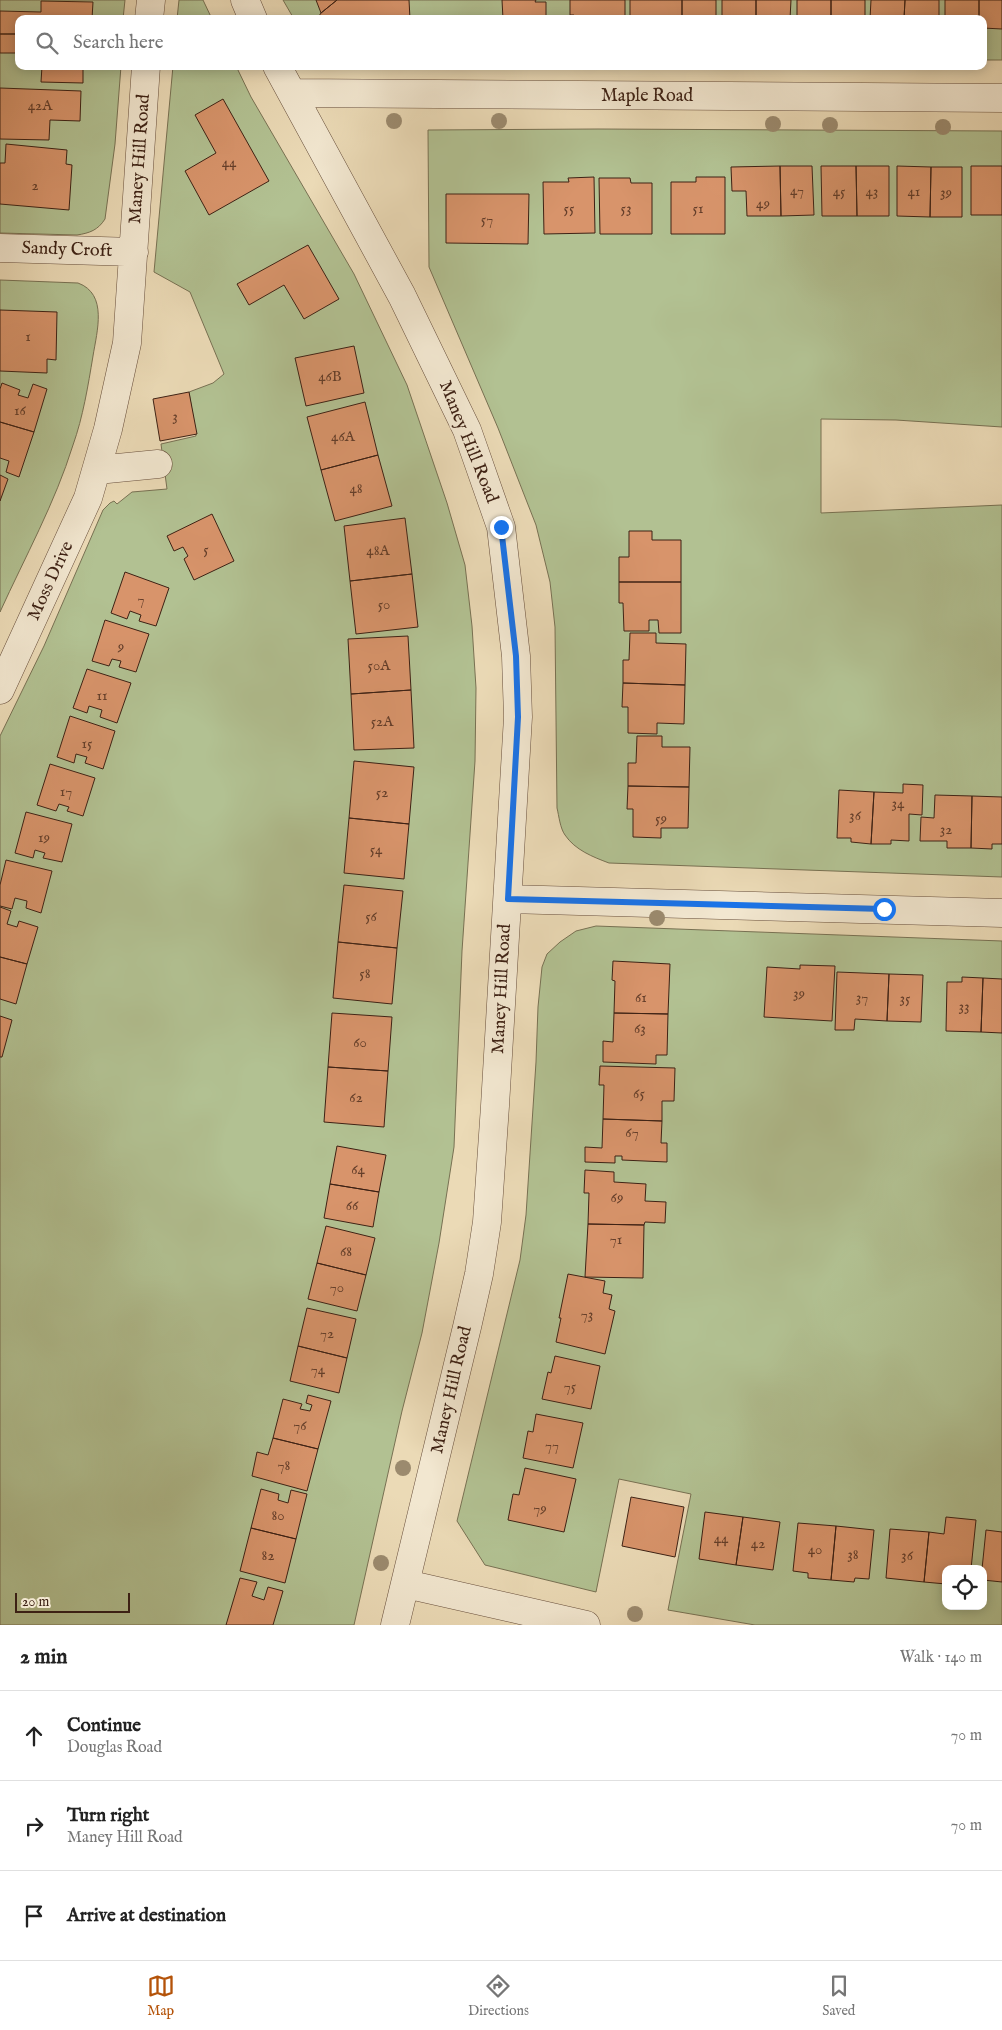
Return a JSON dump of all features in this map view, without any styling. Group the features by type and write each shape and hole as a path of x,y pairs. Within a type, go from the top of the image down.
{"street":[{"path":"149,15 151,0"},
{"path":"245,0 252,15"},
{"name":"Maney Hill Road","path":"134,252 146,70"},
{"name":"Maney Hill Road","path":"279,70 402,296 462,421 501,527 516,656 518,717 487,1222 479,1274 469,1318 395,1625"},
{"name":"Maple Road","path":"292,94 1002,98"},
{"name":"Sandy Croft","path":"0,248 134,252"},
{"name":"Moss Drive","path":"0,690 61,561 88,498 97,470 108,429 126,343 134,252"},
{"path":"97,470 158,464"},
{"path":"508,899 1002,913"},
{"path":"406,1584 586,1625"}],"green space":[{"path":"0,0 125,0 123,15 15,15 15,70 121,70 115,144 105,219 100,226 90,232 77,235 0,233"},
{"path":"179,0 203,0 210,15 177,15"},
{"path":"283,0 1002,0 1002,60 987,60 987,15 292,15"},
{"path":"173,70 238,70 251,97 354,274 407,385 447,503 465,565 472,626 476,688 475,761 462,951 454,1147 422,1333 402,1411 354,1625 0,1625 0,736 44,646 103,510 114,501 117,504 132,492 167,489 161,444 196,436 189,392 213,383 224,374 190,292 154,272"},
{"path":"428,130 1002,131 1002,427 896,420 821,419 821,513 1002,505 1002,877 609,863 579,849 563,832 557,808 555,627 550,582 536,525 498,428 429,267"},
{"path":"0,280 78,283 87,288 94,296 97,304 98,325 82,412 66,467 49,509 0,612"},
{"path":"596,926 1002,941 1002,1625 755,1625 668,1610 691,1494 619,1479 596,1592 485,1565 457,1521 520,1260 526,1215 542,967 547,954 576,931"}],"building":[{"path":"316,0 337,0 321,13"},
{"path":"337,0 409,0 410,15 320,15"},
{"path":"502,0 536,0 535,2 546,2 546,15 503,15"},
{"path":"570,0 625,0 625,15 570,15"},
{"path":"630,0 682,0 682,15 630,15"},
{"path":"682,0 716,0 716,15 682,15"},
{"path":"722,0 756,0 756,15 722,15"},
{"path":"756,0 791,0 790,15 756,15"},
{"path":"797,0 831,0 831,15 797,15"},
{"path":"831,0 865,0 865,15 831,15"},
{"path":"871,0 905,0 904,15 870,15"},
{"path":"905,0 939,0 939,15 904,15"},
{"path":"945,0 979,0 979,15 945,15"},
{"path":"979,0 1002,0 1002,29 987,28 987,15 979,15"},
{"path":"41,1 93,2 92,15 15,15 15,34 0,34 0,11 41,12"},
{"path":"0,34 15,34 15,53 0,53"},
{"path":"42,70 83,70 83,83 41,82"},
{"path":"0,88 81,91 80,121 50,120 49,140 0,139"},
{"path":"223,99 269,181 209,215 185,171 216,153 195,115"},
{"path":"6,144 67,150 66,164 72,165 69,210 0,204 0,163 5,163"},
{"path":"780,166 781,216 747,216 746,191 732,191 731,167"},
{"path":"780,166 812,166 814,215 781,216"},
{"path":"821,166 856,166 857,216 822,216"},
{"path":"856,166 889,166 889,216 857,216"},
{"path":"897,166 931,167 930,217 897,216"},
{"path":"971,166 1002,166 1002,215 971,215"},
{"path":"931,167 962,167 962,217 930,217"},
{"path":"594,177 595,233 544,234 543,182 569,182 568,178"},
{"path":"696,177 725,177 725,234 671,234 671,182 696,182"},
{"path":"599,178 630,178 631,183 652,183 652,234 600,234"},
{"path":"446,194 529,194 528,244 446,243"},
{"path":"308,245 339,299 304,319 284,285 249,305 237,284"},
{"path":"0,310 57,312 56,360 47,359 47,373 0,371"},
{"path":"354,346 364,393 306,406 295,358"},
{"path":"2,383 20,390 18,395 28,398 33,384 47,389 34,432 0,422 0,389"},
{"path":"189,392 197,434 160,441 153,399"},
{"path":"365,402 378,455 321,470 307,417"},
{"path":"0,422 34,432 19,477 6,472 9,461 0,458"},
{"path":"378,455 392,506 335,521 321,470"},
{"path":"0,475 8,479 0,501"},
{"path":"212,514 234,561 194,580 184,559 188,556 183,547 174,551 167,536"},
{"path":"405,518 412,574 350,581 344,526"},
{"path":"629,531 652,531 652,540 681,540 681,582 619,582 619,557 629,557"},
{"path":"125,572 169,588 156,626 139,621 141,615 130,611 127,619 111,613"},
{"path":"412,574 418,627 356,634 350,581"},
{"path":"619,582 681,582 681,633 659,633 658,620 649,620 649,631 624,631 623,603 619,603"},
{"path":"105,620 149,634 136,672 119,667 121,661 112,659 109,666 92,661"},
{"path":"630,633 656,633 656,643 686,644 685,685 623,683 623,660 629,660"},
{"path":"408,636 411,690 351,694 348,639"},
{"path":"87,669 131,683 117,723 100,717 102,710 89,706 87,713 73,708"},
{"path":"623,683 685,685 684,724 657,723 657,734 628,733 628,707 622,707"},
{"path":"411,690 414,748 354,750 351,694"},
{"path":"70,716 115,731 103,769 85,763 87,757 76,754 74,763 57,757"},
{"path":"637,736 662,736 662,747 690,747 689,787 628,786 628,763 636,763"},
{"path":"354,761 414,767 409,824 349,818"},
{"path":"50,764 95,778 83,816 67,811 69,807 59,804 56,811 37,805"},
{"path":"903,784 923,785 922,815 909,814 909,841 891,840 891,844 871,844 874,792 903,793"},
{"path":"628,786 689,787 688,828 661,828 661,838 633,837 633,809 627,809"},
{"path":"839,790 874,792 871,844 851,842 851,838 837,838"},
{"path":"935,795 972,796 971,848 947,848 947,841 920,841 921,817 934,818"},
{"path":"972,796 1002,797 1002,844 992,844 992,849 971,848"},
{"path":"26,812 72,824 62,862 43,858 45,853 35,850 33,858 15,853"},
{"path":"349,818 409,824 404,879 344,873"},
{"path":"6,860 52,871 41,913 26,908 27,901 15,898 12,909 0,906 0,885"},
{"path":"344,885 403,891 397,948 338,942"},
{"path":"0,907 11,911 7,924 17,927 19,921 38,927 27,964 0,957"},
{"path":"338,942 397,948 392,1004 333,998"},
{"path":"0,957 27,964 16,1004 0,999"},
{"path":"613,961 670,964 668,1014 614,1013 615,981 612,980"},
{"path":"800,965 835,966 832,1021 764,1017 767,967 800,969"},
{"path":"837,972 889,974 887,1021 855,1019 854,1030 835,1030"},
{"path":"889,974 923,975 921,1022 887,1021"},
{"path":"962,977 983,978 981,1032 946,1031 947,982 962,982"},
{"path":"983,978 1002,979 1002,1033 981,1032"},
{"path":"332,1013 392,1017 388,1071 328,1067"},
{"path":"614,1013 668,1014 667,1055 656,1055 656,1064 603,1062 603,1041 613,1042"},
{"path":"0,1016 12,1020 2,1057 0,1057"},
{"path":"600,1066 675,1068 674,1101 662,1101 662,1121 603,1119 604,1085 599,1085"},
{"path":"328,1067 388,1071 384,1127 324,1122"},
{"path":"603,1119 662,1121 661,1143 667,1143 667,1162 622,1160 622,1156 615,1156 615,1163 585,1162 585,1147 602,1148"},
{"path":"337,1146 386,1155 379,1192 330,1184"},
{"path":"585,1170 614,1172 614,1182 646,1184 645,1201 666,1202 665,1223 645,1222 644,1225 588,1224 589,1193 584,1193"},
{"path":"330,1184 379,1192 373,1227 324,1218"},
{"path":"588,1224 644,1225 643,1278 585,1277"},
{"path":"326,1226 375,1238 366,1275 317,1263"},
{"path":"317,1263 366,1275 357,1311 308,1299"},
{"path":"568,1274 605,1281 603,1293 612,1295 609,1309 615,1311 605,1354 556,1342"},
{"path":"307,1308 356,1319 347,1358 298,1346"},
{"path":"298,1346 347,1358 339,1393 290,1381"},
{"path":"555,1356 600,1366 591,1409 542,1399 548,1372 551,1373"},
{"path":"308,1395 331,1401 318,1449 273,1438 283,1399 302,1404 300,1409 310,1411 312,1405 306,1403"},
{"path":"536,1414 583,1423 573,1468 523,1458 528,1431 533,1432"},
{"path":"273,1438 318,1449 307,1491 252,1476 257,1452 268,1455"},
{"path":"525,1468 576,1479 564,1532 508,1520 513,1494 519,1495"},
{"path":"261,1489 279,1494 278,1500 288,1503 291,1490 307,1494 296,1539 251,1528"},
{"path":"631,1497 684,1507 675,1557 622,1546"},
{"path":"705,1512 743,1517 736,1565 699,1559"},
{"path":"743,1517 780,1522 773,1570 736,1565"},
{"path":"946,1517 976,1520 971,1565 942,1565 942,1584 924,1582 929,1532 944,1534"},
{"path":"798,1523 836,1526 831,1580 808,1578 808,1573 793,1571"},
{"path":"836,1526 874,1530 869,1579 855,1578 854,1582 831,1580"},
{"path":"251,1528 296,1539 285,1583 240,1571"},
{"path":"890,1529 929,1532 924,1582 886,1578"},
{"path":"986,1530 1002,1532 1002,1582 987,1580 987,1565 982,1565"},
{"path":"240,1578 257,1582 252,1596 264,1600 268,1587 283,1591 273,1625 226,1625"}],"route":[{"path":"501,527 516,656 518,717 508,899 884,909"}]}
